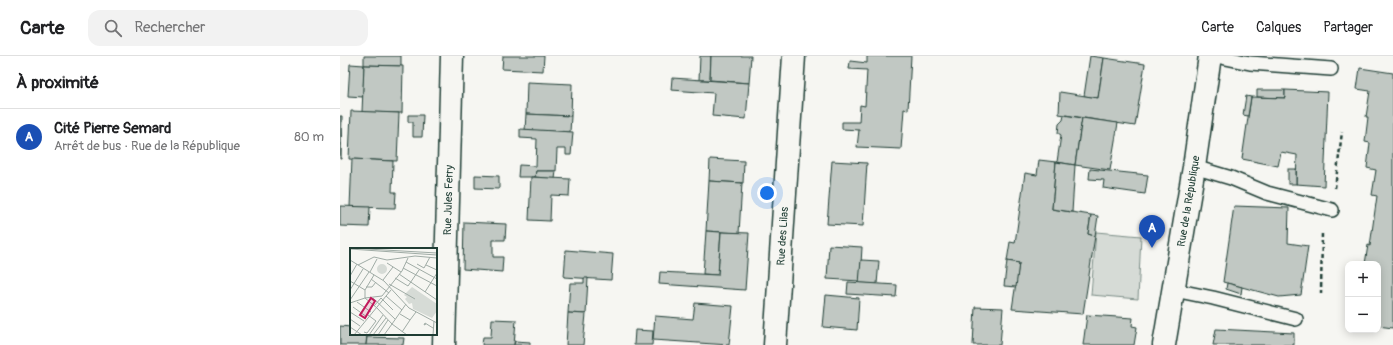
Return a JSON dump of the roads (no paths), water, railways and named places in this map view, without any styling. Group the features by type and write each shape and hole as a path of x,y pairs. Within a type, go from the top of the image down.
{"street":[{"name":"Rue Jules Ferry","path":"444,345 452,56"},
{"name":"Rue des Lilas","path":"775,345 794,56"},
{"name":"Rue de la République","path":"1164,345 1194,167 1210,56"}],"lane":[{"path":"1216,56 1250,63 1331,69"},
{"path":"1194,167 1231,178 1267,193 1332,210"},
{"path":"1174,290 1213,298 1296,319"}],"place":[{"name":"Cité Pierre Semard","path":"1152,248"}]}
